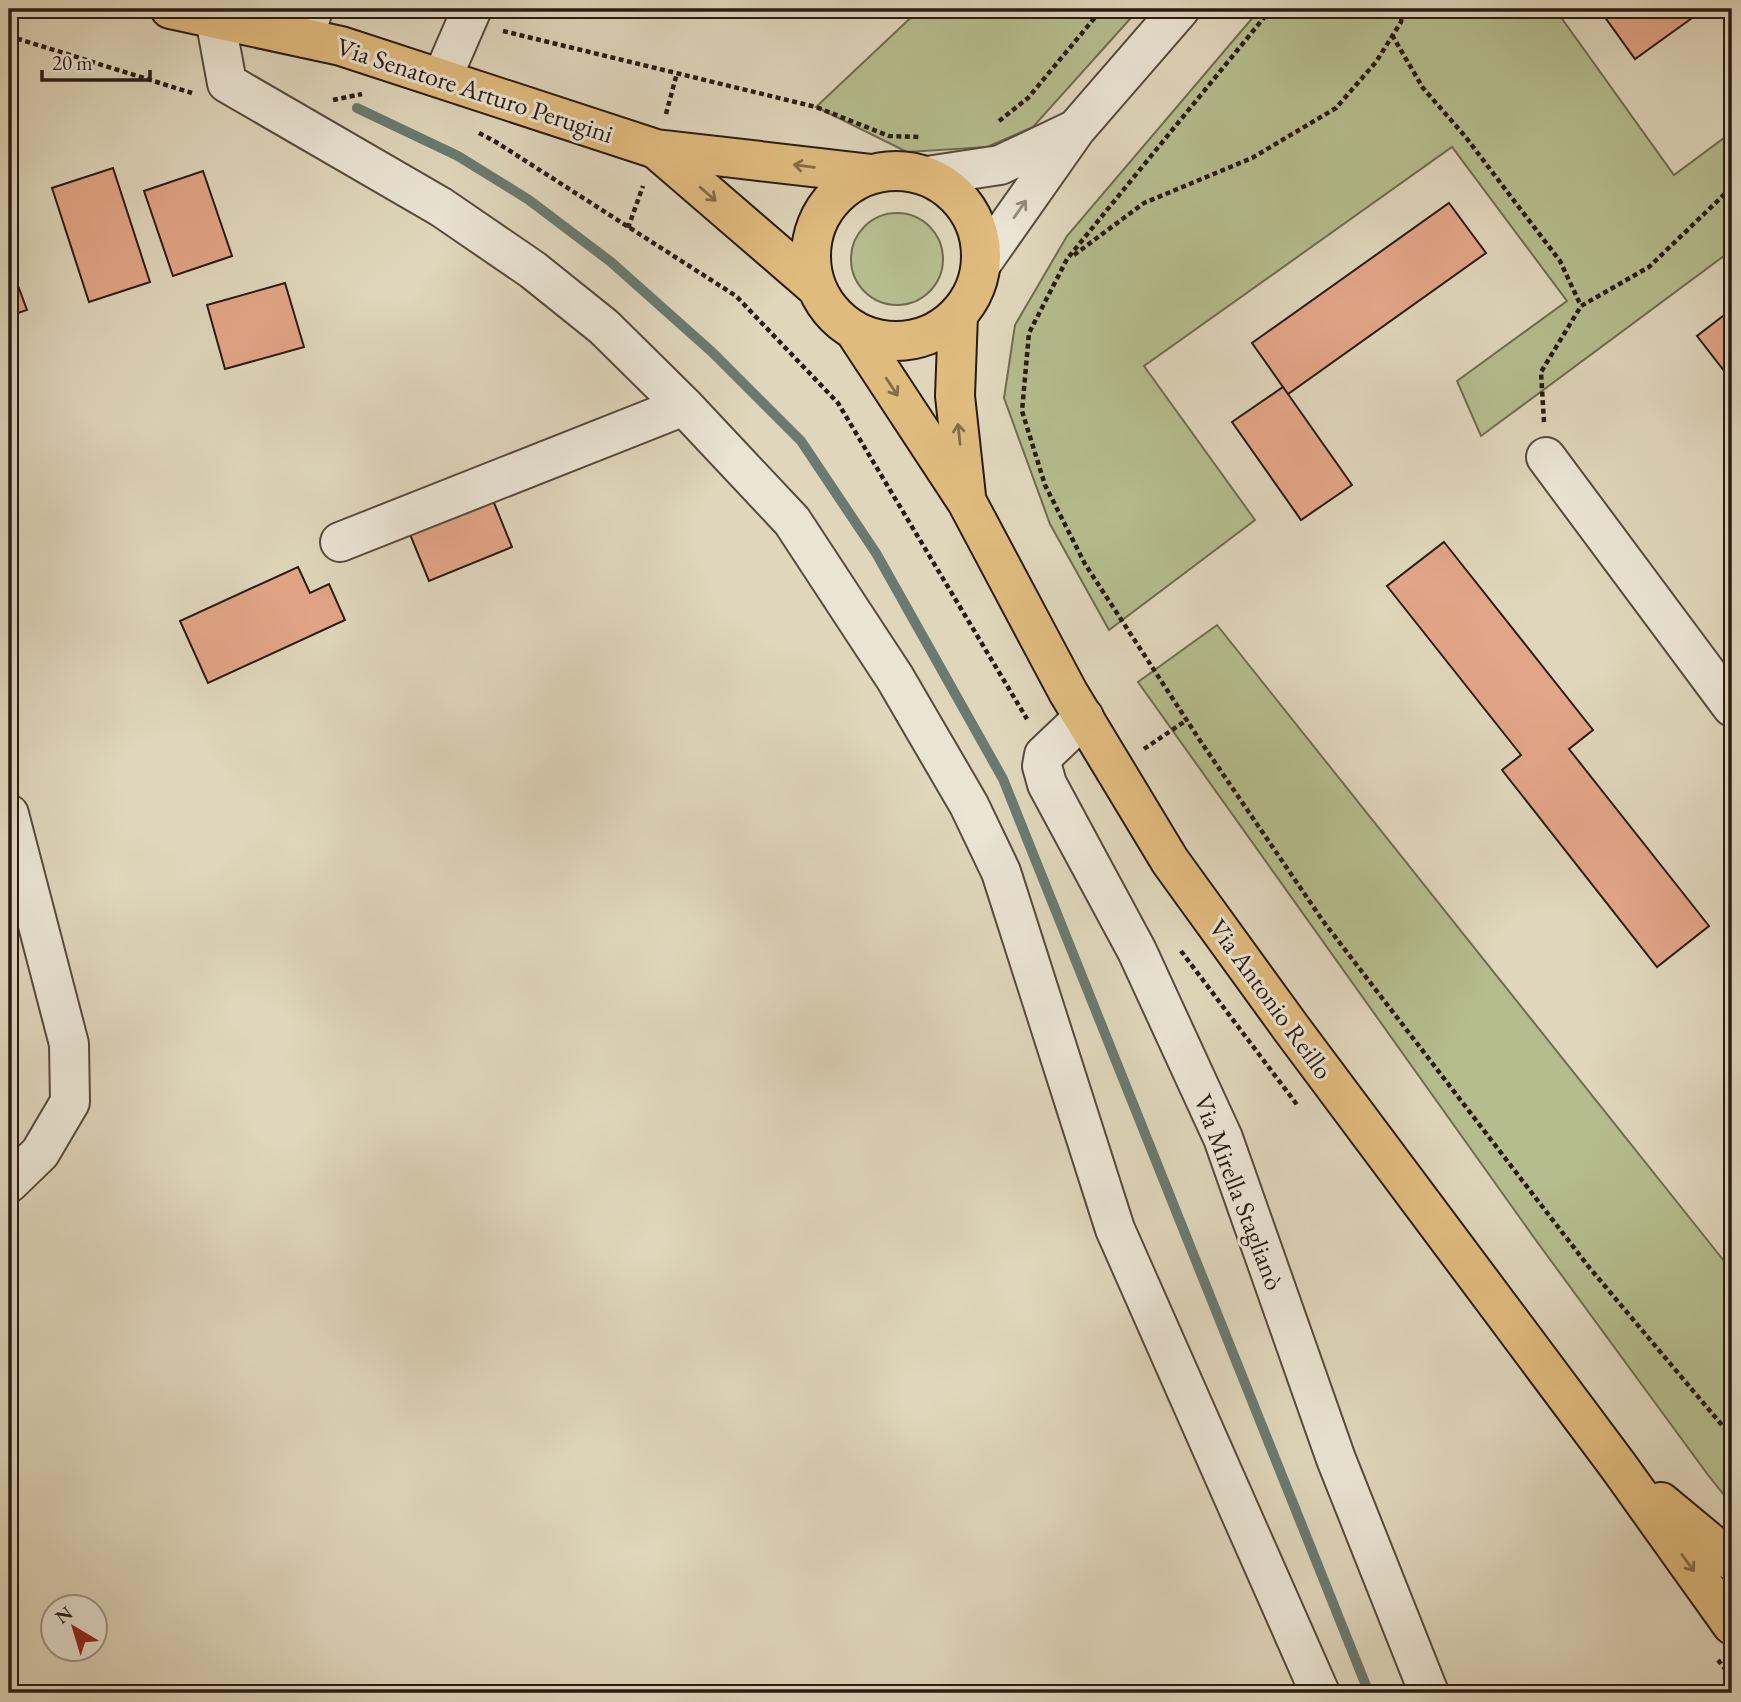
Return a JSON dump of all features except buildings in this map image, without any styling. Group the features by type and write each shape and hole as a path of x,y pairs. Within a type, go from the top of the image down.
{"main road":[{"name":"Via Senatore Arturo Perugini","path":"170,9 215,18 309,23 341,46 656,149 872,174"},
{"name":"Via Senatore Arturo Perugini","path":"656,149 817,288"},
{"path":"899,170 927,176 951,190 969,211 979,236 981,264 974,292 958,315 936,331 909,340 881,340 854,330 832,312 817,288 811,260 814,233 822,216 846,187 872,174 899,170"},
{"name":"Via Antonio Reillo","path":"958,315 955,396 967,502"},
{"name":"Via Antonio Reillo","path":"854,330 967,502 1084,717 1170,861 1619,1467 1732,1625"},
{"name":"Via Antonio Reillo","path":"1619,1467 1732,1561"}],"street":[{"path":"981,264 1076,129 1180,9"},
{"path":"442,78 469,15"},
{"path":"215,18 227,83 442,207 533,270 604,327 684,406 792,521 895,678 969,805 1001,872 1115,1229 1320,1693"},
{"path":"927,176 1000,166 1076,129"},
{"path":"340,542 684,406"},
{"path":"1546,457 1732,707"},
{"name":"Via Mirella Staglianò","path":"1084,717 1044,755 1042,766 1047,784 1137,951 1223,1139 1336,1459 1430,1693"},
{"path":"9,814 69,1044 71,1102 40,1153 9,1183"}],"path":[{"path":"414,9 469,15 816,107 889,136 929,138"},
{"path":"993,127 1028,98 1102,9"},
{"path":"1271,9 1068,259 1029,333 1022,411 1045,485 1085,564 1199,739 1324,922 1588,1266 1732,1437"},
{"path":"1068,259 1144,203 1252,158 1336,108 1376,62 1401,22 1403,9"},
{"path":"1392,35 1423,88 1464,135 1560,261 1581,306"},
{"path":"1546,457 1541,372 1581,306 1649,267 1732,187"}],"green space":[{"path":"920,9 1139,9 1033,127 987,147 907,152 816,107"},
{"path":"1260,9 1555,9 1674,175 1732,132 1732,250 1481,436 1457,381 1567,301 1452,147 1144,366 1255,520 1109,630 1050,524 1004,398 1015,325 1067,236"},
{"path":"897,213 915,216 930,226 940,241 943,259 940,277 930,292 915,302 897,305 879,302 864,292 854,277 851,259 854,241 864,226 879,216"},
{"path":"1217,625 1732,1271 1732,1505 1535,1239 1138,682"}],"waterway":[{"path":"357,108 458,156 529,200 611,262 712,352 801,441 876,553 1003,779 1369,1693"}]}
